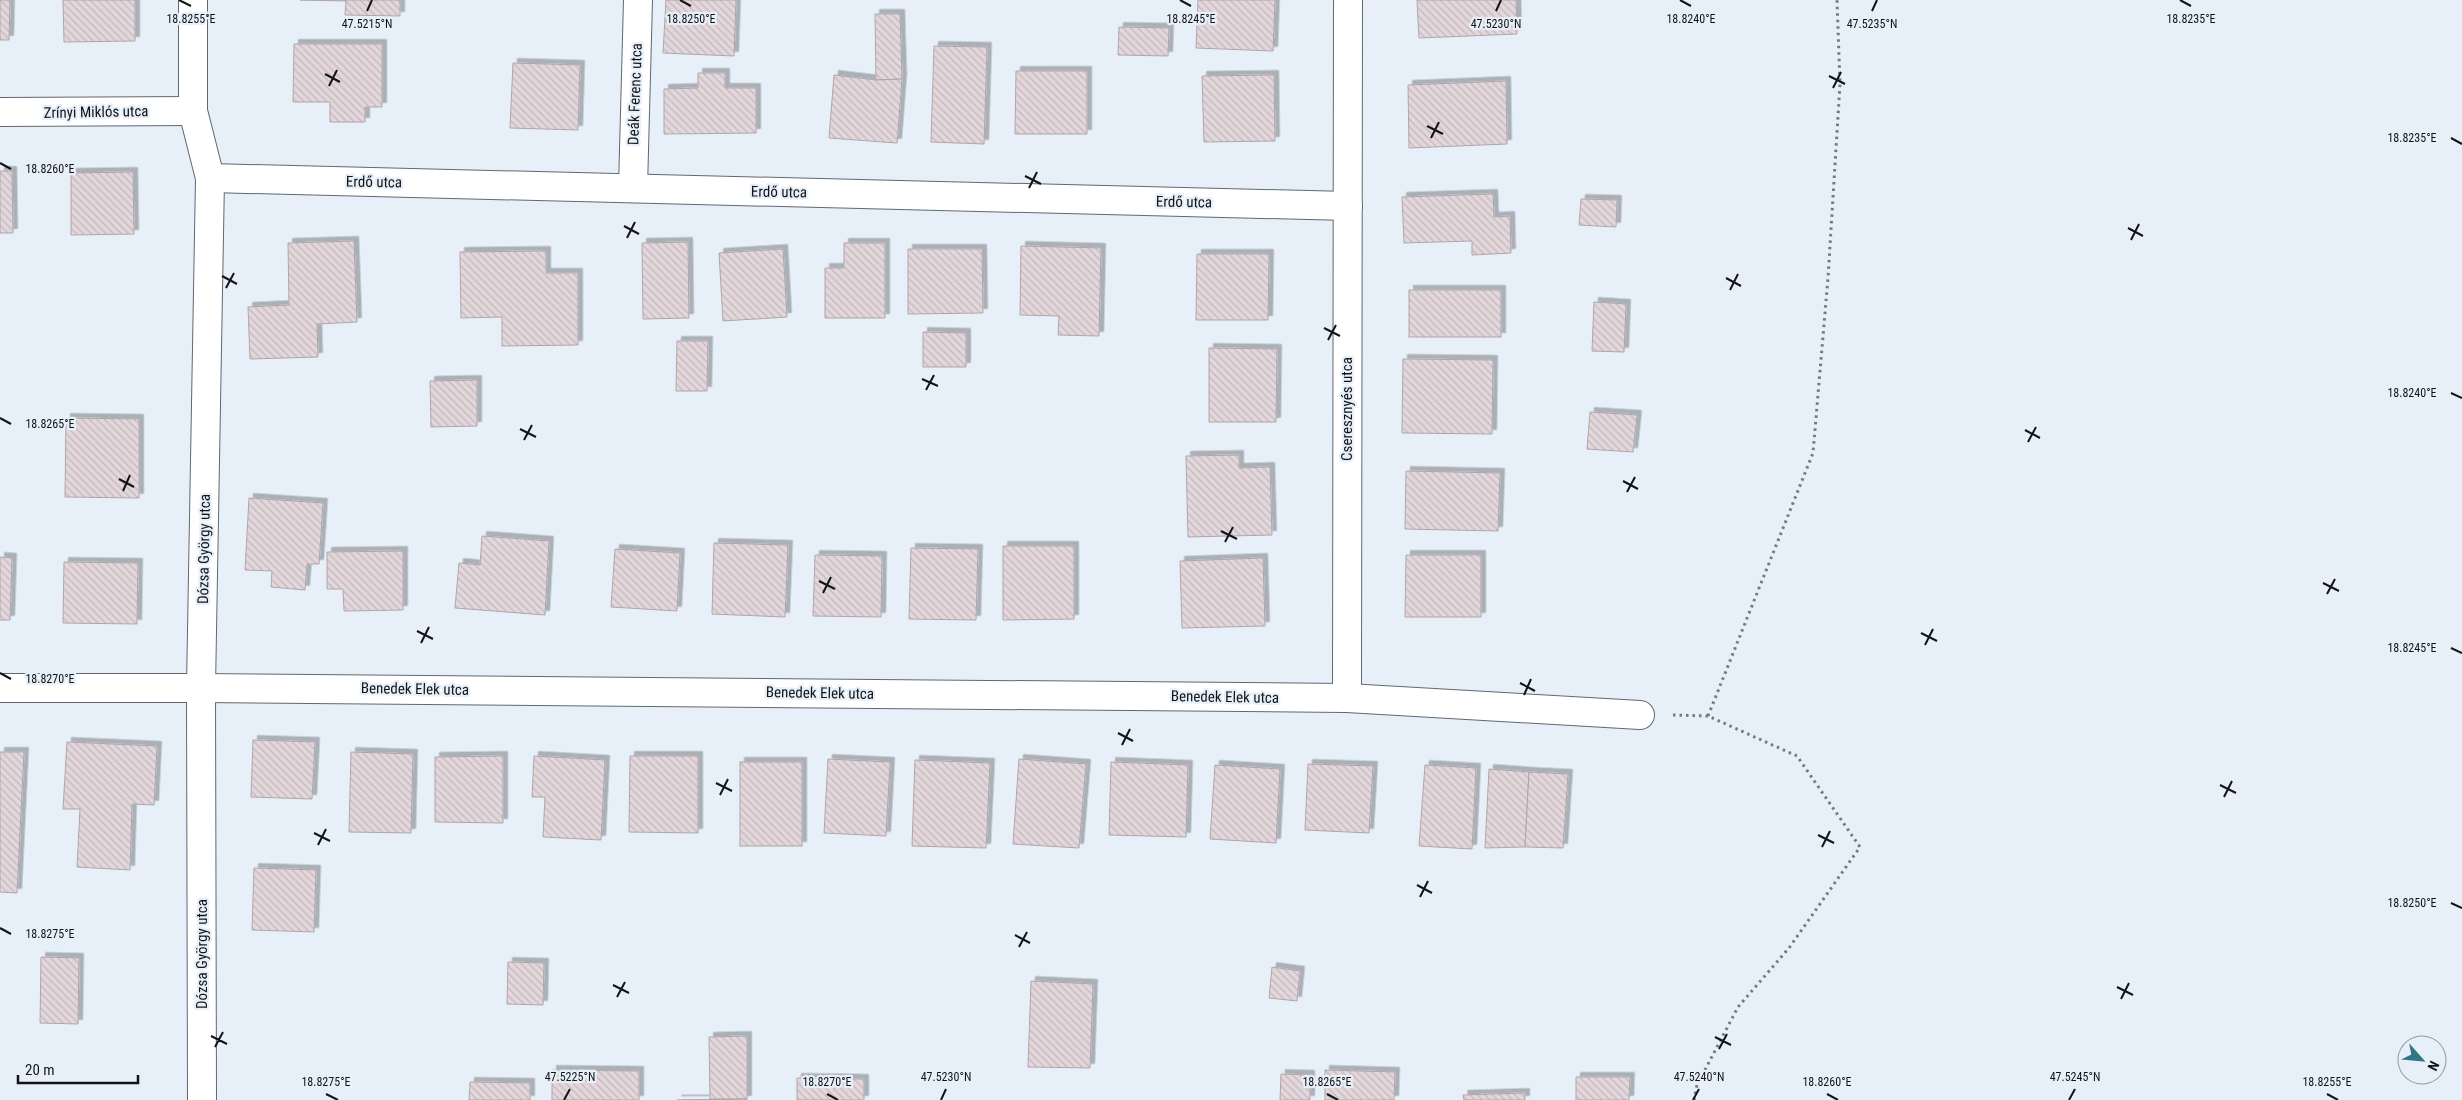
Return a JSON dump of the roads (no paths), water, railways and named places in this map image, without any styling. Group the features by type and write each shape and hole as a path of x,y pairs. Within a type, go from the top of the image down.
{"street":[{"name":"Dózsa György utca","path":"194,0 193,111 210,178 201,688 202,1100"},
{"name":"Deák Ferenc utca","path":"633,188 638,0"},
{"name":"Cseresznyés utca","path":"1347,698 1348,0"},
{"name":"Zrínyi Miklós utca","path":"0,112 193,111"},
{"name":"Erdő utca","path":"210,178 1348,206"},
{"name":"Benedek Elek utca","path":"0,688 1347,698 1640,714"}]}
